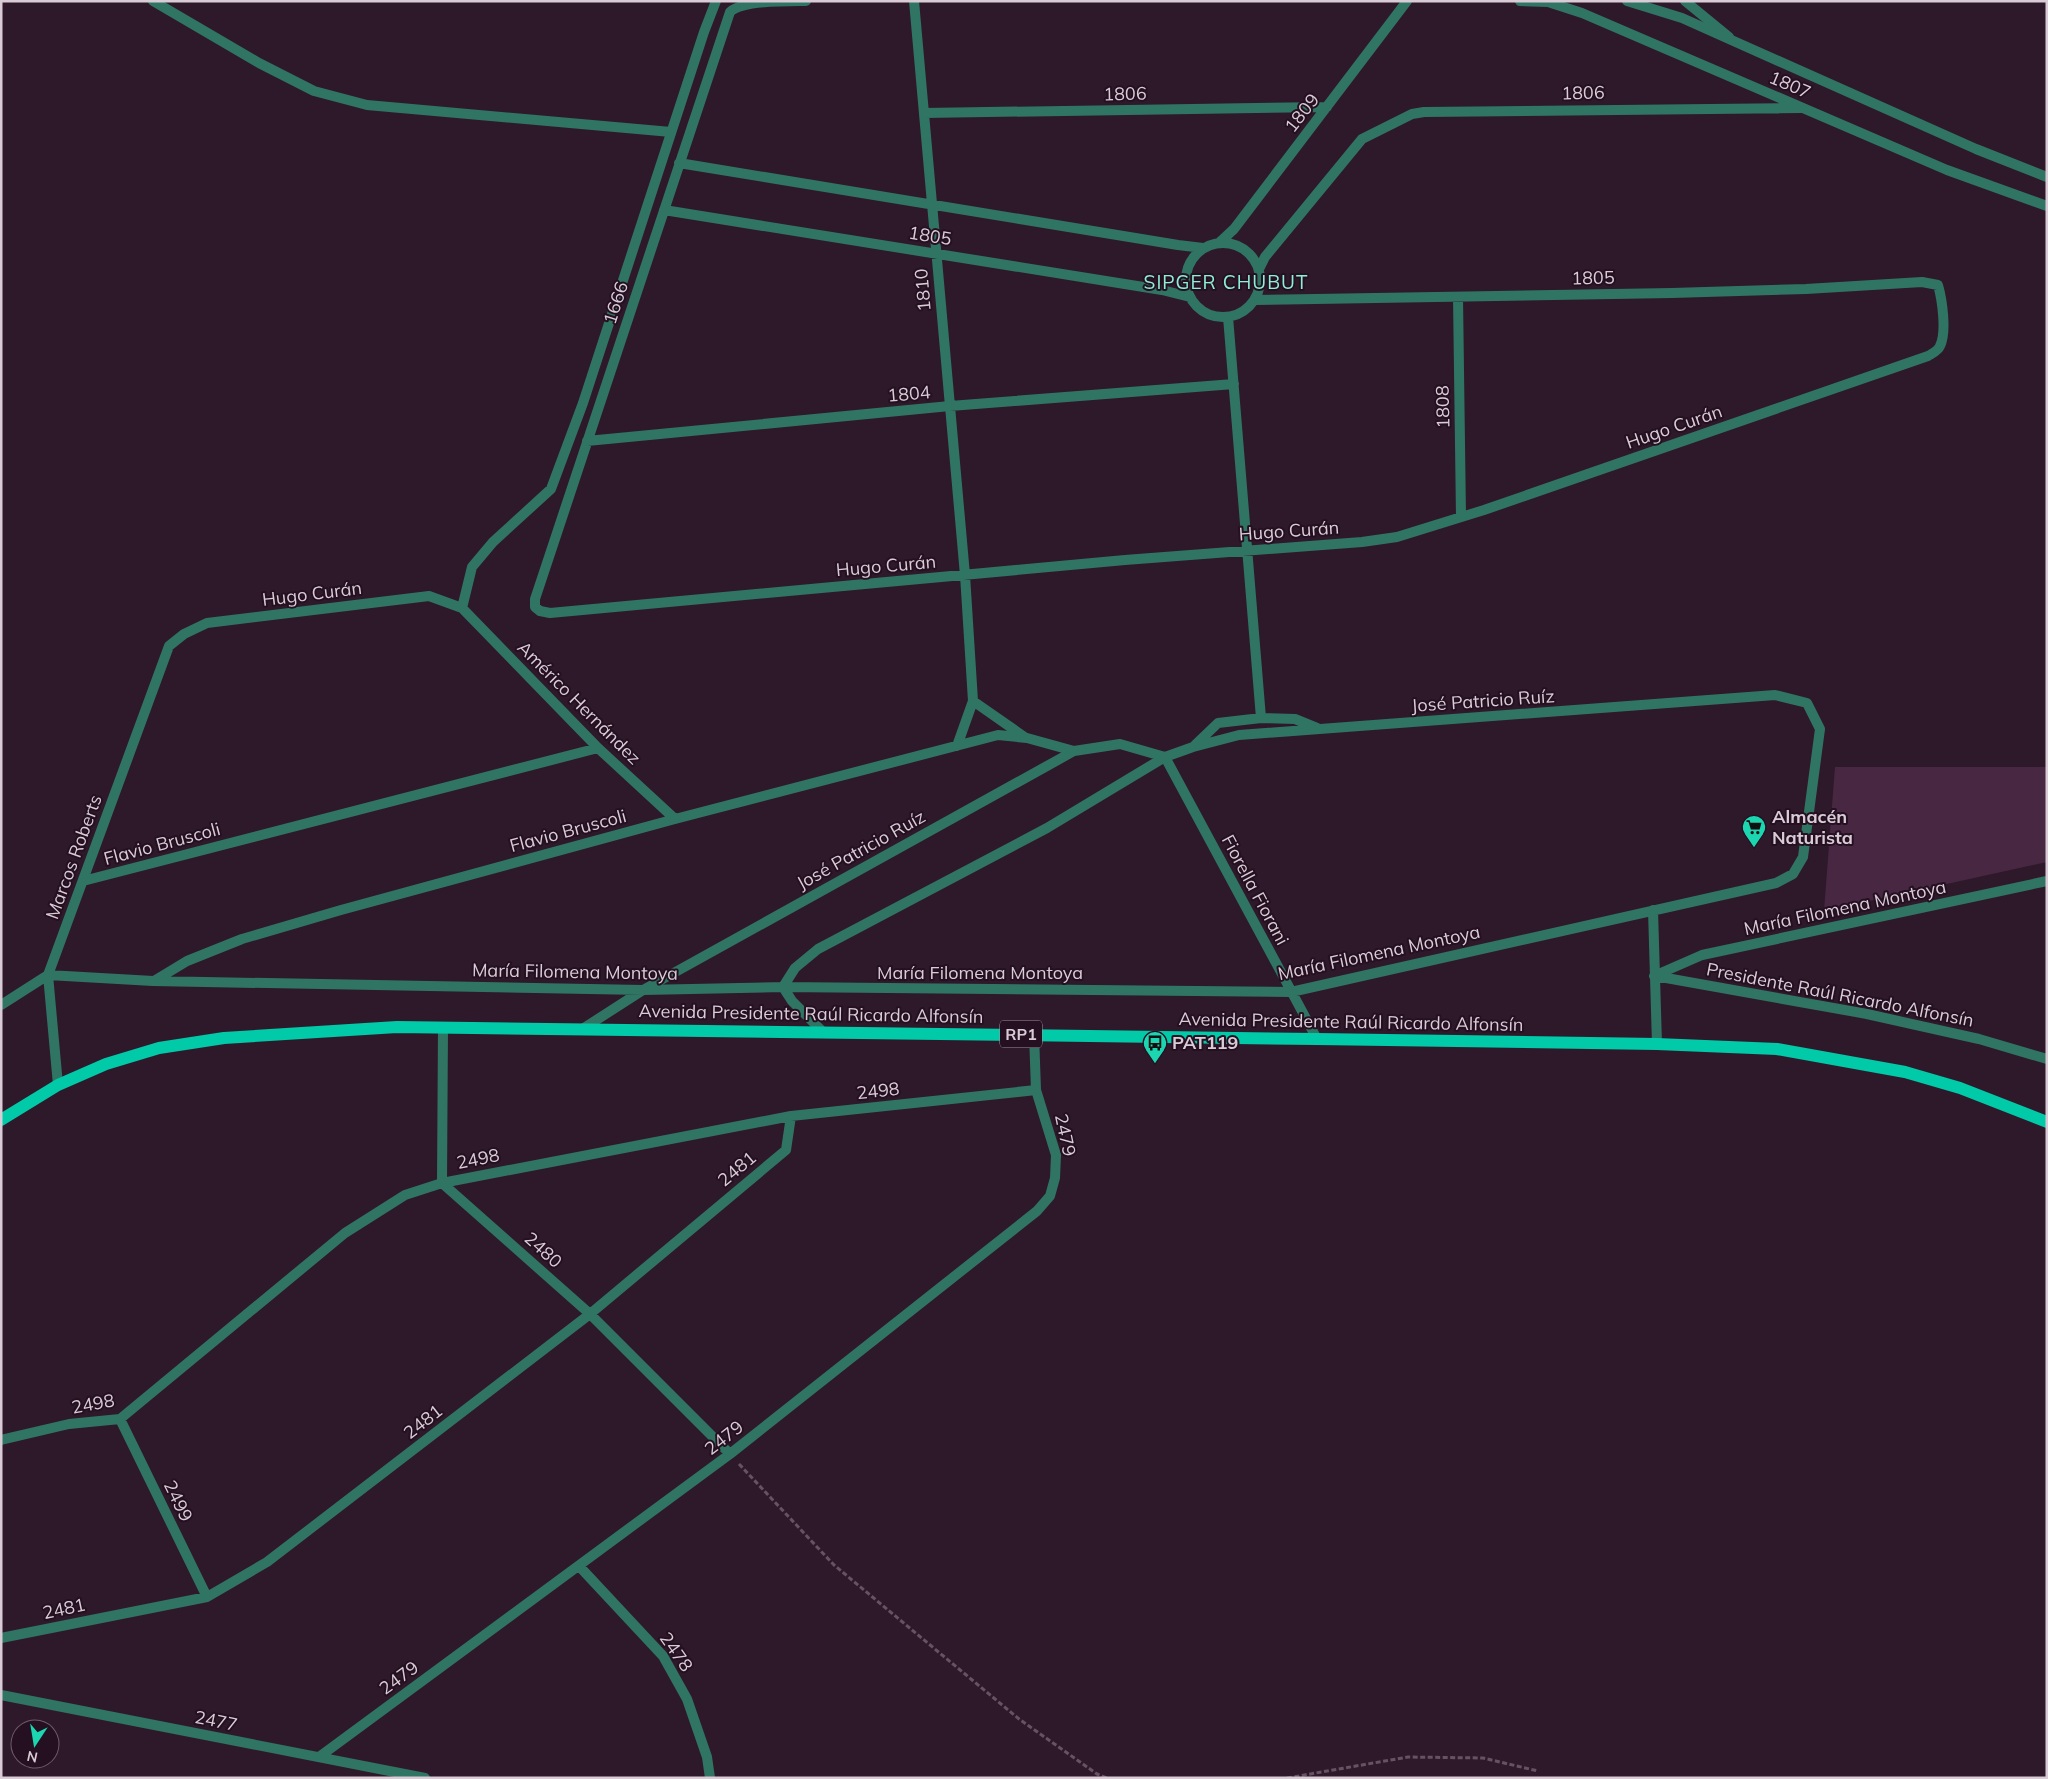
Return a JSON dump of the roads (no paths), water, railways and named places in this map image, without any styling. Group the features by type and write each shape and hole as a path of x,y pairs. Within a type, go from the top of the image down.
{"main road":[{"name":"Avenida Presidente Raúl Ricardo Alfonsín","path":"1,1120 58,1085 106,1064 159,1048 224,1038 396,1027 443,1027 1657,1044 1777,1050 1905,1072 1960,1088 2047,1122"}],"street":[{"path":"153,1 259,64 314,91 367,105 671,132"},
{"path":"462,608 472,567 493,542 551,490 583,403 671,132 716,1"},
{"name":"1666","path":"540,611 535,607 535,599 727,19 732,9 754,2 806,1"},
{"name":"1810","path":"914,1 965,575 973,702"},
{"name":"1809","path":"1219,243 1234,229 1408,1"},
{"name":"1807","path":"1520,1 1557,4 1947,170 2047,206"},
{"path":"1627,1 1682,18 1976,149 2047,177"},
{"path":"1685,1 1734,40"},
{"name":"1806","path":"924,112 1327,107"},
{"name":"1806","path":"1259,269 1265,257 1362,139 1370,133 1412,114 1424,112 1801,108"},
{"name":"1805","path":"679,163 1178,246 1203,248"},
{"name":"1805","path":"664,210 1162,290 1190,297"},
{"path":"1219,243 1230,243 1243,248 1254,257 1259,269 1261,283 1255,300 1249,308 1238,315 1228,317 1210,315 1198,308 1190,297 1186,284 1187,270 1193,257 1203,248 1219,243"},
{"name":"1805","path":"1255,300 1806,289 1931,282"},
{"name":"Hugo Curán","path":"540,611 550,613 965,575 1362,542 1397,537 1461,517 1928,356 1936,352 1943,337 1941,295 1938,285 1931,282"},
{"name":"1808","path":"1458,297 1461,517"},
{"path":"1228,317 1261,718"},
{"name":"1804","path":"587,441 950,406 1234,384"},
{"name":"Hugo Curán","path":"169,646 184,634 207,623 429,596 462,608"},
{"name":"Américo Hernández","path":"462,608 598,748 675,819"},
{"name":"Marcos Roberts","path":"58,1085 48,975 169,646"},
{"name":"José Patricio Ruíz","path":"783,987 795,968 818,949 1047,828 1165,757 1238,735 1775,695 1806,703 1820,729 1803,857 1793,874"},
{"path":"957,746 973,702 1027,738 1074,751"},
{"path":"1193,747 1218,723 1261,718 1295,719 1321,729"},
{"name":"Flavio Bruscoli","path":"154,981 187,961 242,939 341,910 675,819 998,735 1027,738"},
{"name":"José Patricio Ruíz","path":"584,1028 643,990 1074,751 1120,744 1165,757"},
{"name":"Flavio Bruscoli","path":"83,881 598,748"},
{"name":"Fiorella Fiorani","path":"1165,757 1317,1039"},
{"name":"María Filomena Montoya","path":"48,975 154,981 643,990 783,987 1291,992 1776,883 1793,874"},
{"name":"María Filomena Montoya","path":"1654,976 1702,955 2047,881"},
{"path":"1652,910 1657,1044"},
{"path":"1,1005 48,975"},
{"name":"Presidente Raúl Ricardo Alfonsín","path":"1654,976 1867,1014 1979,1039 2047,1060"},
{"path":"783,987 792,1001 823,1032"},
{"path":"442,1182 443,1027"},
{"name":"2479","path":"319,1757 730,1454 1038,1211 1050,1196 1055,1178 1056,1155 1036,1090 1034,1034"},
{"name":"2498","path":"1,1440 69,1424 120,1419 345,1233 405,1195 442,1182 791,1116 1036,1090"},
{"name":"2481","path":"1,1638 207,1597 267,1562 590,1314 786,1150 791,1116"},
{"name":"2480","path":"442,1182 590,1314 730,1454"},
{"name":"2499","path":"120,1419 207,1597"},
{"name":"2478","path":"579,1566 662,1656 688,1699 708,1757 710,1778"},
{"name":"2477","path":"1,1695 425,1778"}],"place":[{"name":"Almacén Naturista","path":"1754,848"},
{"name":"PAT119","path":"1155,1064"}],"district":[{"name":"SIPGER CHUBUT","path":"1226,282"}]}
